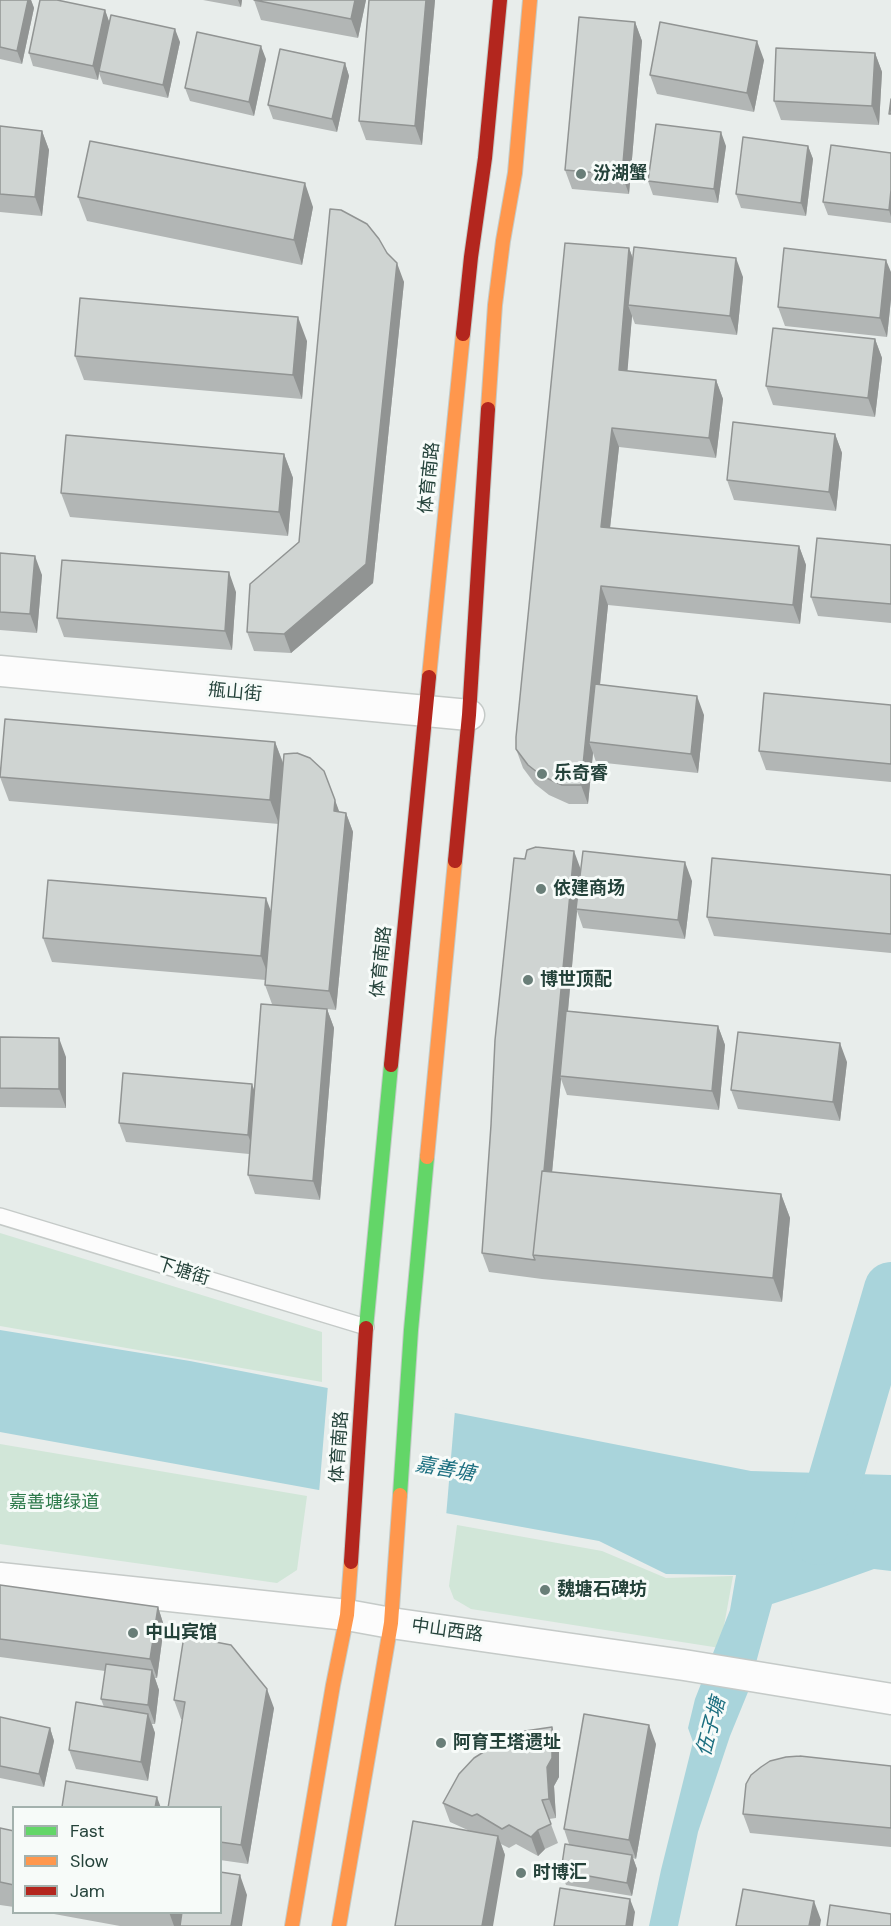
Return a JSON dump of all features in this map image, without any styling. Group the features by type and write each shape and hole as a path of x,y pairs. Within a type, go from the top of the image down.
{"main road":[{"name":"体育南路","path":"292,1926 346,1615 366,1327 425,710 471,257 485,158 500,0"},
{"path":"339,1926 391,1623 411,1330 469,715 495,305 515,173 530,0"}],"street":[{"name":"甁山街","path":"0,671 469,715"},
{"name":"中山西路","path":"0,1578 346,1615 684,1665 891,1699"}],"lane":[{"name":"下塘街","path":"0,1216 366,1327"}],"green space":[{"path":"0,1233 322,1332 322,1382 0,1326"},
{"name":"嘉善塘绿道","path":"0,1444 307,1496 297,1570 277,1583 0,1544"},
{"path":"457,1525 602,1551 666,1578 733,1576 720,1648 471,1609 454,1599 449,1586"}],"water":[{"name":"嘉善塘","path":"0,1330 190,1361 751,1471 891,1475 891,1571 874,1569 772,1604 748,1692 730,1736 698,1832 678,1926 649,1926 693,1742 688,1728 695,1699 730,1610 736,1575 666,1574 599,1541 0,1432"}],"pier":[{"path":"328,1385 455,1410 446,1517 319,1493"}],"building":[{"path":"0,0 28,0 17,51 0,47"},
{"path":"40,0 57,0 105,10 93,66 29,53"},
{"path":"254,0 355,0 351,19"},
{"path":"369,0 426,0 415,126 359,121"},
{"path":"111,15 175,29 163,85 99,71"},
{"path":"579,17 635,22 622,175 565,170"},
{"path":"660,22 757,41 747,93 650,75"},
{"path":"197,32 261,46 249,102 185,88"},
{"path":"776,48 875,53 872,106 774,101"},
{"path":"280,49 345,63 332,119 268,105"},
{"path":"656,124 721,132 714,189 648,181"},
{"path":"0,126 42,131 35,197 0,194"},
{"path":"743,137 808,146 801,203 736,194"},
{"path":"90,141 305,183 294,240 78,197"},
{"path":"831,145 891,153 889,210 823,202"},
{"path":"330,209 341,210 367,224 387,253 397,263 366,564 284,634 247,632 250,584 299,542"},
{"path":"565,243 629,248 619,370 716,380 709,438 612,428 601,527 799,546 793,605 601,586 581,785 562,785 542,776 528,765 516,749"},
{"path":"634,247 736,258 730,316 628,305"},
{"path":"784,248 886,260 880,318 778,307"},
{"path":"80,298 298,317 293,375 75,356"},
{"path":"773,328 875,339 868,398 766,386"},
{"path":"733,422 835,434 829,492 727,480"},
{"path":"66,435 284,454 279,512 61,493"},
{"path":"817,538 891,545 891,604 811,597"},
{"path":"0,553 35,556 30,614 0,612"},
{"path":"62,560 229,572 225,631 57,618"},
{"path":"595,684 697,696 691,754 589,742"},
{"path":"764,693 891,705 891,764 759,751"},
{"path":"5,719 275,742 270,800 0,777"},
{"path":"297,753 310,758 324,771 335,800 334,811 346,813 329,991 265,985 284,754"},
{"path":"536,847 574,851 544,1171 542,1171 533,1255 535,1260 482,1253 495,1040 514,858 525,859 527,850"},
{"path":"583,851 685,862 678,920 576,909"},
{"path":"712,858 891,875 891,934 707,917"},
{"path":"48,880 266,898 261,956 43,938"},
{"path":"261,1004 327,1009 313,1181 248,1175"},
{"path":"566,1011 718,1026 712,1091 560,1076"},
{"path":"738,1032 840,1043 833,1102 731,1090"},
{"path":"0,1037 59,1038 59,1089 0,1088"},
{"path":"123,1073 252,1084 248,1135 119,1123"},
{"path":"542,1171 781,1194 773,1278 533,1255"},
{"path":"0,1585 158,1607 150,1659 0,1639"},
{"path":"184,1636 231,1645 267,1689 241,1845 222,1842 222,1806 168,1806 185,1702 174,1700"},
{"path":"106,1664 152,1670 148,1705 101,1699"},
{"path":"76,1702 148,1714 141,1762 69,1750"},
{"path":"584,1714 649,1725 629,1840 564,1829"},
{"path":"0,1717 50,1728 39,1774 0,1766"},
{"path":"552,1727 552,1758 547,1767 549,1799 542,1800 551,1824 538,1830 531,1837 509,1825 502,1829 477,1814 472,1816 443,1803 459,1774 474,1758 498,1743 525,1731"},
{"path":"800,1756 891,1766 891,1828 743,1814 746,1784 751,1775 770,1761"},
{"path":"66,1781 157,1797 155,1806 62,1806"},
{"path":"413,1821 498,1836 482,1926 395,1926"},
{"path":"0,1828 12,1831 12,1885 0,1882"},
{"path":"565,1844 632,1855 627,1883 561,1871"},
{"path":"222,1872 240,1875 231,1926 180,1926 182,1914 222,1914"},
{"path":"560,1888 630,1899 626,1926 554,1926"},
{"path":"743,1889 814,1901 809,1926 736,1926"},
{"path":"830,1905 891,1914 891,1926 827,1926"}],"waterway":[{"name":"伍子塘","path":"818,1538 891,1289"}],"traffic: fast":[{"path":"366,1328 391,1065"},
{"path":"400,1495 411,1330 427,1157"}],"traffic: slow":[{"path":"488,409 495,305 515,173 530,0"},
{"path":"429,677 463,334"},
{"path":"427,1157 455,861"},
{"path":"339,1926 391,1623 400,1495"},
{"path":"292,1926 347,1615 351,1562"}],"traffic: jam":[{"path":"463,334 485,158 500,0"},
{"path":"455,861 469,715 488,409"},
{"path":"391,1065 429,677"},
{"path":"351,1562 366,1328"}],"place":[{"name":"汾湖蟹","path":"581,174"},
{"name":"乐奇睿","path":"542,774"},
{"name":"依建商场","path":"541,889"},
{"name":"博世顶配","path":"528,980"},
{"name":"魏塘石碑坊","path":"545,1590"},
{"name":"中山宾馆","path":"133,1633"},
{"name":"阿育王塔遗址","path":"441,1743"},
{"name":"时博汇","path":"521,1873"}]}
